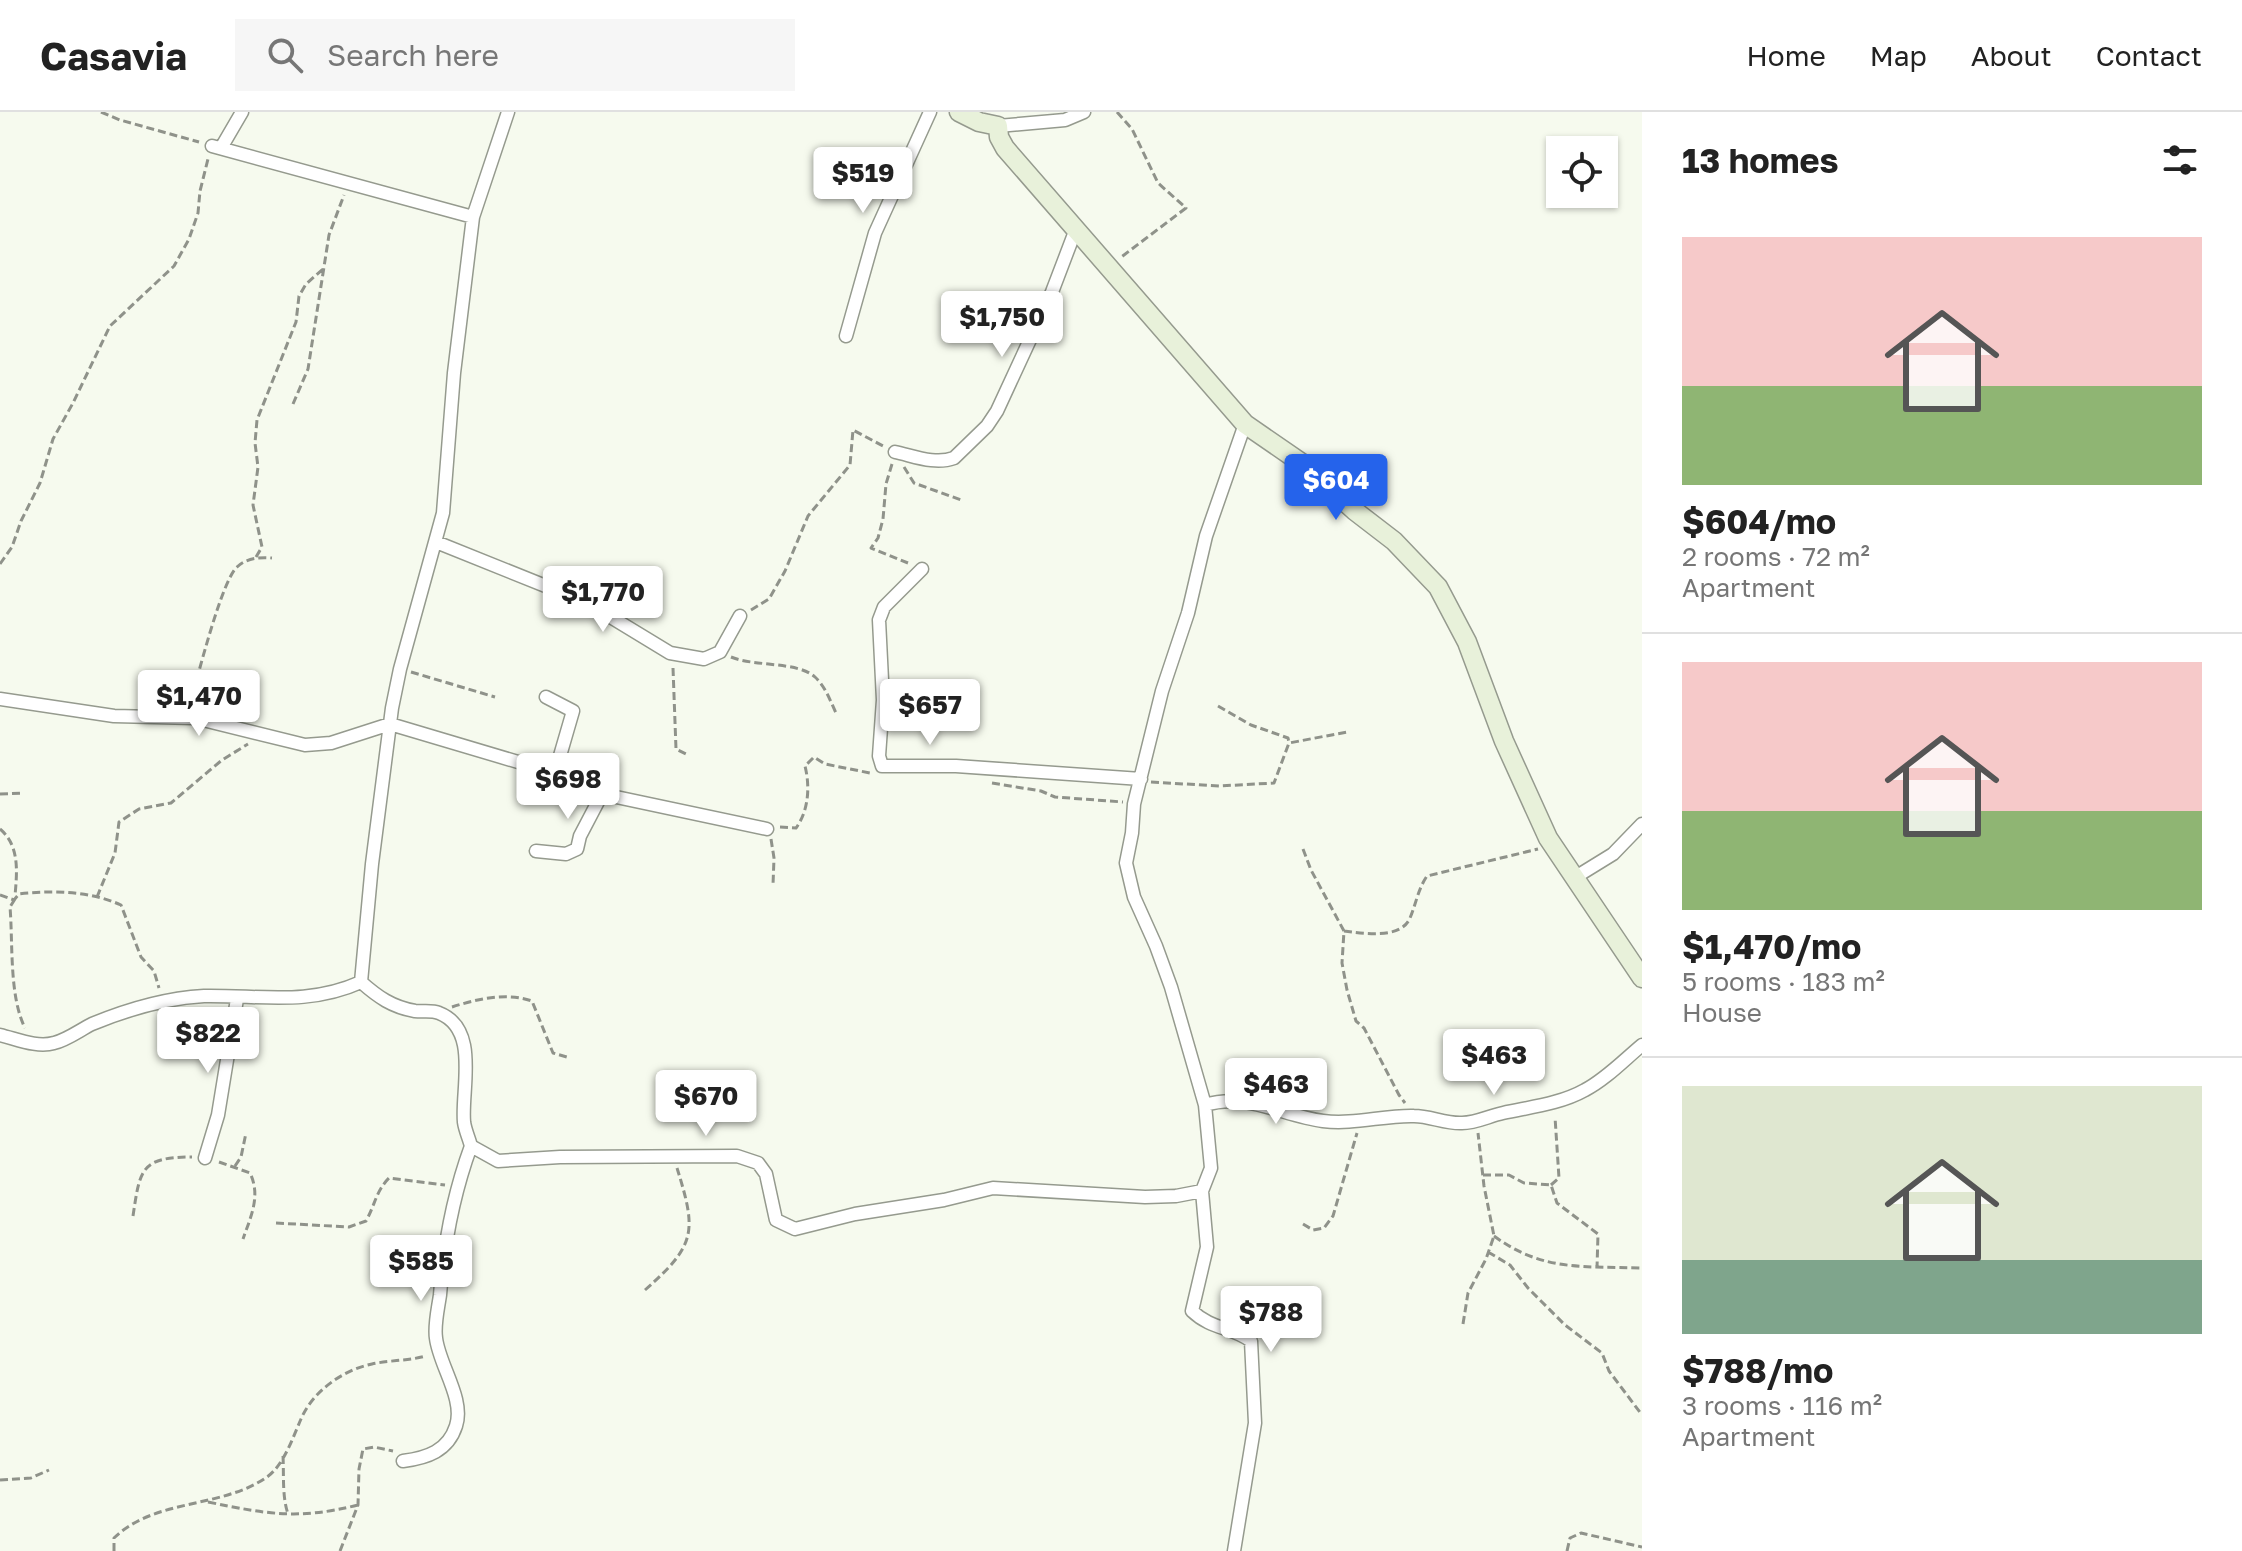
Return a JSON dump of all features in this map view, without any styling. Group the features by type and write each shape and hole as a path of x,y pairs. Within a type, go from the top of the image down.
{"street":[{"path":"242,112 217,147 473,217"},
{"path":"361,982 366,910 390,724 400,669 436,542 446,487 454,373 473,217 508,112"},
{"path":"846,336 875,233 930,112"},
{"path":"959,112 979,122 998,126 1065,120 1084,112"},
{"path":"998,126 1005,148 1245,424 1303,464 1394,541 1438,587 1467,642 1504,741 1548,838 1642,978"},
{"path":"895,452 936,461 947,460 954,458 987,426 1014,378 1076,229"},
{"path":"1234,1551 1255,1423 1251,1341 1239,1332 1214,1327 1192,1311 1207,1247 1202,1191 1211,1168 1205,1105 1171,987 1127,877 1126,863 1134,804 1162,691 1188,613 1206,536 1245,424"},
{"path":"436,542 596,608 670,653 704,659 720,652 740,616"},
{"path":"922,569 884,607 879,620 883,700 879,756 882,766 956,766 1141,779"},
{"path":"546,697 573,711 555,773"},
{"path":"0,699 114,716 185,718 305,745 331,743 390,724 555,773 602,794 767,829"},
{"path":"536,851 566,854 577,849 580,836 602,794"},
{"path":"1574,878 1613,854 1642,824"},
{"path":"0,1035 31,1043 54,1043 118,1013 162,1004 204,996 237,999 314,996 340,991 361,982"},
{"path":"361,982 394,1006 418,1012 437,1012 453,1021 463,1042 464,1122 471,1146 456,1186 444,1250 435,1337 455,1392 457,1425 442,1449 422,1459 403,1461"},
{"path":"205,1158 221,1103 237,999"},
{"path":"1205,1105 1216,1101 1251,1101 1321,1121 1360,1122 1416,1115 1462,1123 1477,1121 1553,1102 1592,1086 1642,1045"},
{"path":"471,1146 498,1161 560,1157 737,1156 758,1163 766,1174 776,1220 795,1229 855,1214 944,1200 993,1188 1145,1197 1202,1191"}],"path":[{"path":"0,564 12,547 40,483 53,439 110,326 174,266 189,239 198,213 200,191 217,147 101,112"},
{"path":"1109,266 1186,208 1158,183 1132,129 1117,112"},
{"path":"293,404 308,369 317,327 329,235 348,184"},
{"path":"256,557 262,547 253,505 258,467 255,443 257,420 296,322 299,296 306,284 323,269"},
{"path":"740,616 769,599 785,571 808,516 850,465 853,430"},
{"path":"895,452 886,484 883,519 878,538 871,548 922,569"},
{"path":"185,718 225,586 237,566 256,557 272,558"},
{"path":"720,652 745,663 814,675 825,688 837,715"},
{"path":"670,653 675,682 676,749 688,755"},
{"path":"400,669 495,697"},
{"path":"1141,779 1159,784 1219,786 1274,783 1289,743 1288,738 1251,725 1218,706"},
{"path":"1289,743 1347,732"},
{"path":"97,897 115,853 119,822 139,809 171,803 222,760 260,734"},
{"path":"773,885 774,858 767,829 796,828 802,820 807,794 805,766 814,757 825,764 873,774"},
{"path":"984,782 1041,791 1055,797 1094,798 1134,804"},
{"path":"0,794 24,793"},
{"path":"0,829 11,838 16,859 14,900"},
{"path":"1344,931 1374,934 1400,929 1409,923 1427,876 1537,850 1548,838"},
{"path":"1303,849 1344,931 1342,963 1356,1021 1364,1028 1399,1095 1416,1115"},
{"path":"14,900 19,894 52,891 97,897 121,905 141,957 154,971 162,1004"},
{"path":"19,894 10,907 14,966 19,1015 31,1043"},
{"path":"0,895 14,900"},
{"path":"437,1012 475,1000 519,996 532,1001 553,1053 570,1058"},
{"path":"1483,1175 1509,1175 1524,1183 1551,1185 1559,1178 1553,1102"},
{"path":"1463,1324 1468,1293 1494,1236 1477,1121"},
{"path":"1303,1224 1313,1230 1324,1228 1333,1216 1360,1122"},
{"path":"235,1166 241,1157 246,1133"},
{"path":"645,1290 680,1257 690,1231 686,1198 674,1156"},
{"path":"133,1216 141,1173 155,1161 167,1157 205,1158 250,1173 257,1186 254,1208 243,1239"},
{"path":"276,1223 349,1227 366,1221 377,1191 389,1178 456,1186"},
{"path":"1551,1185 1557,1203 1598,1234 1597,1268"},
{"path":"1494,1236 1515,1252 1550,1263 1597,1268 1642,1268"},
{"path":"1488,1252 1510,1265 1565,1325 1602,1353 1609,1371 1642,1415"},
{"path":"114,1551 114,1538 128,1524 179,1505 206,1501 269,1475 283,1456 304,1412 335,1378 371,1364 397,1363 440,1352"},
{"path":"340,1551 358,1505 363,1449 390,1449 403,1461"},
{"path":"283,1456 283,1499 288,1514"},
{"path":"0,1480 31,1478 49,1470"},
{"path":"206,1501 257,1513 288,1514 313,1514 358,1505"},
{"path":"1567,1551 1570,1538 1581,1533 1642,1547"}]}
